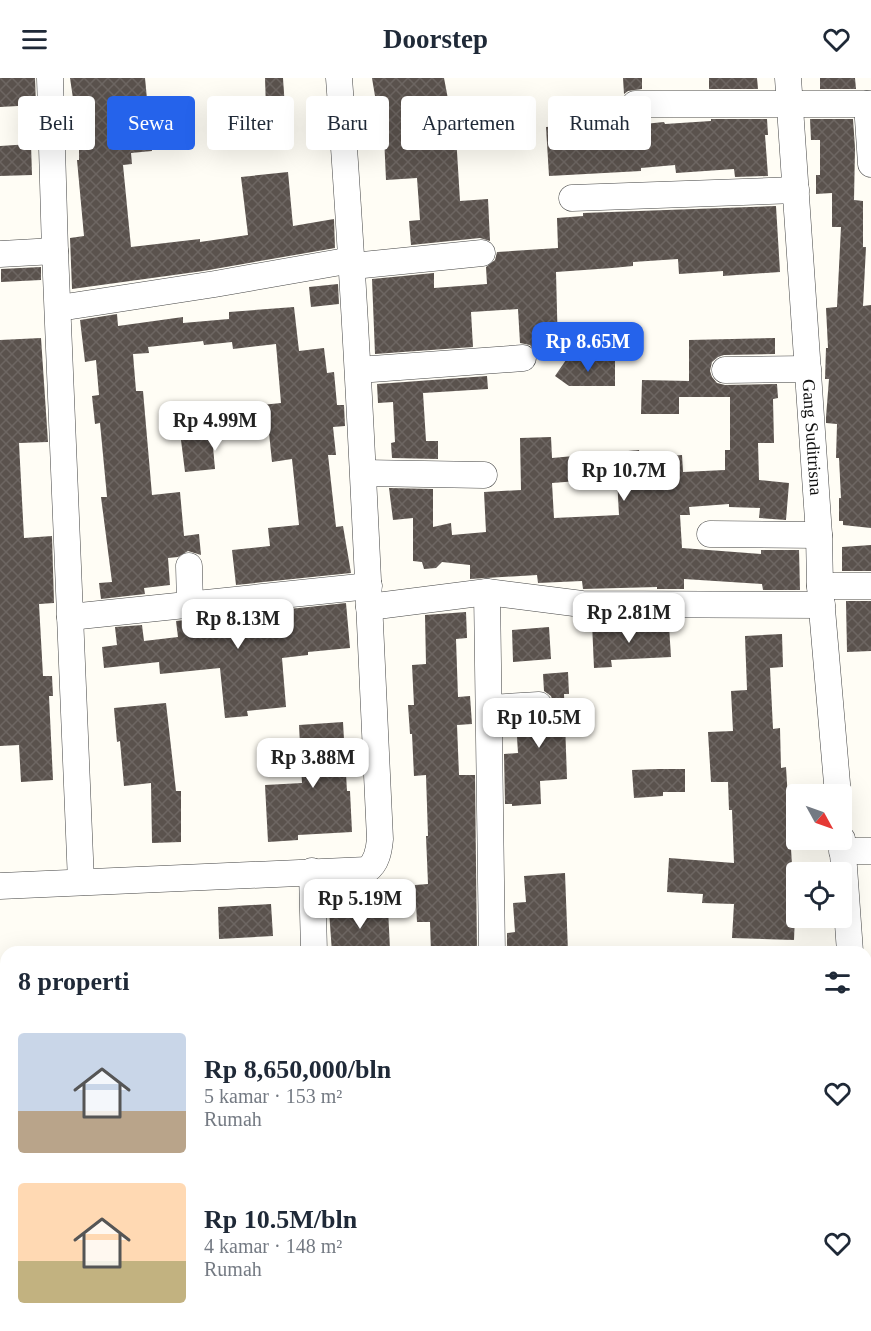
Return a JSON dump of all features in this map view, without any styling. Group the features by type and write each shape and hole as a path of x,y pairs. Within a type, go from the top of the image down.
{"street":[{"path":"50,78 81,882"},
{"path":"0,886 367,870 372,866 378,853 380,839 364,473 339,78"},
{"name":"Gang Suditrisna","path":"788,78 819,535 821,595 837,784"},
{"path":"651,104 869,104 871,164"},
{"path":"572,198 796,190"},
{"path":"0,254 55,251"},
{"path":"58,308 352,263 482,254"},
{"path":"358,370 523,358"},
{"path":"725,370 808,369"},
{"path":"364,473 484,475"},
{"path":"710,534 819,535"},
{"path":"189,566 190,605"},
{"path":"70,617 190,605 369,596 487,592 582,604 821,595 871,586"},
{"path":"487,592 492,946"},
{"path":"490,708 539,705"},
{"path":"852,847 871,851"},
{"path":"842,850 850,946"},
{"path":"312,871 314,946"}],"building":[{"path":"0,78 35,78 36,96 18,96 18,106 0,107"},
{"path":"70,78 145,78 147,96 107,96 107,150 152,150 131,153 132,164 123,165 131,247 200,239 200,242 248,235 241,177 288,172 293,226 334,219 335,248 203,271 72,289 70,238 84,236 77,160 79,160 79,150 95,150 95,96 73,96"},
{"path":"265,78 283,78 284,96 266,96"},
{"path":"372,78 444,78 447,96 401,96 401,150 457,150 460,201 488,199 490,241 480,238 411,245 409,221 420,220 417,178 386,180 385,150 389,150 389,96 375,96"},
{"path":"623,78 642,78 642,89 628,91 624,94"},
{"path":"709,78 757,78 758,89 709,89"},
{"path":"820,78 855,78 856,89 820,89"},
{"path":"711,119 767,119 768,135 765,135 768,176 735,177 734,169 676,173 675,165 641,168 641,171 549,176 546,127 548,127 548,150 651,150 651,123 711,121"},
{"path":"810,119 853,119 854,200 863,201 863,247 866,247 863,306 871,305 871,528 843,525 843,521 839,521 839,498 841,498 839,458 836,458 837,424 826,423 829,379 825,379 826,348 828,348 826,308 837,307 841,227 832,227 832,193 816,194 816,175 820,175 820,140 811,140"},
{"path":"18,145 18,150 31,150 32,175 0,176 0,146"},
{"path":"776,206 780,272 723,276 723,271 679,274 678,259 633,262 633,266 556,272 558,350 536,352 530,345 520,343 518,309 471,312 473,347 375,354 372,279 434,273 434,288 487,284 486,267 495,260 497,252 558,248 557,218 583,216 583,213"},
{"path":"41,267 41,280 1,282 1,269"},
{"path":"338,284 339,304 311,307 309,287"},
{"path":"294,307 299,351 324,348 327,373 334,372 337,405 344,405 345,426 333,427 336,455 328,455 336,527 343,526 351,573 236,585 232,550 270,546 268,528 299,525 292,459 272,462 269,433 226,437 224,409 281,403 276,344 233,349 232,342 204,345 203,341 148,347 149,353 133,354 136,391 143,391 152,495 180,492 184,536 199,534 201,555 188,551 178,557 168,558 170,585 144,588 145,594 101,599 99,583 112,582 101,497 107,497 100,423 95,424 92,396 99,395 96,360 85,362 80,320 117,314 118,326 183,317 183,323 229,319 229,312"},
{"path":"41,338 48,442 19,443 24,538 52,536 54,603 39,604 43,676 52,676 53,696 49,696 53,780 21,782 19,745 0,746 0,340"},
{"path":"775,338 775,354 724,355 712,362 710,371 717,383 725,385 777,384 778,398 773,399 774,443 758,443 759,480 789,483 786,520 759,518 760,508 729,507 729,504 689,507 690,515 680,515 682,548 761,554 761,550 799,550 800,590 763,590 762,584 684,579 684,589 657,589 657,587 583,589 582,581 538,583 537,575 470,579 470,565 442,562 436,568 424,569 422,562 413,561 413,518 393,520 389,488 433,489 433,527 451,523 452,535 486,532 484,492 521,490 520,438 551,437 552,458 639,450 640,458 682,455 683,472 725,470 725,450 730,450 730,397 679,397 679,414 641,414 642,380 689,381 689,340","holes":["617,478 619,515 554,518 552,483"]},
{"path":"566,360 615,360 615,386 569,386 555,376"},
{"path":"487,376 488,389 423,393 426,441 438,441 438,459 392,458 391,443 395,442 393,402 378,403 377,384"},
{"path":"212,436 215,469 185,472 181,440"},
{"path":"871,545 871,571 842,571 842,547"},
{"path":"846,601 871,601 871,651 847,652"},
{"path":"346,603 350,648 308,652 308,655 282,658 286,707 247,711 248,716 225,718 220,668 160,674 159,662 104,668 102,647 117,645 115,627 142,625 144,641 178,637 176,621"},
{"path":"466,612 467,638 456,639 458,697 470,696 472,724 457,725 459,775 475,775 477,946 431,946 430,922 417,922 415,885 428,884 426,775 414,776 408,705 414,705 412,665 426,664 425,615"},
{"path":"609,622 610,630 669,626 671,657 611,660 612,667 594,668 592,623"},
{"path":"549,627 551,659 513,662 512,630"},
{"path":"782,634 783,667 770,668 773,729 780,728 781,768 786,767 786,850 791,850 792,862 786,862 786,928 794,928 794,940 732,938 734,904 702,903 703,894 667,892 669,858 734,863 732,810 729,810 728,782 711,782 708,732 733,731 731,691 747,690 745,636"},
{"path":"568,672 569,694 564,694 567,779 540,781 541,804 512,806 512,804 505,804 504,754 518,753 516,721 545,720 552,712 554,705 551,696 544,691 543,674"},
{"path":"166,703 176,791 181,791 181,842 152,843 151,783 124,786 114,708"},
{"path":"343,722 352,832 298,835 298,840 268,842 265,785 302,783 299,725"},
{"path":"685,769 685,792 663,792 663,796 634,798 632,770"},
{"path":"565,873 568,946 507,946 507,933 515,932 513,903 526,902 524,876"},
{"path":"271,904 273,936 219,939 218,907"},
{"path":"388,908 390,946 332,946 329,911"}]}
